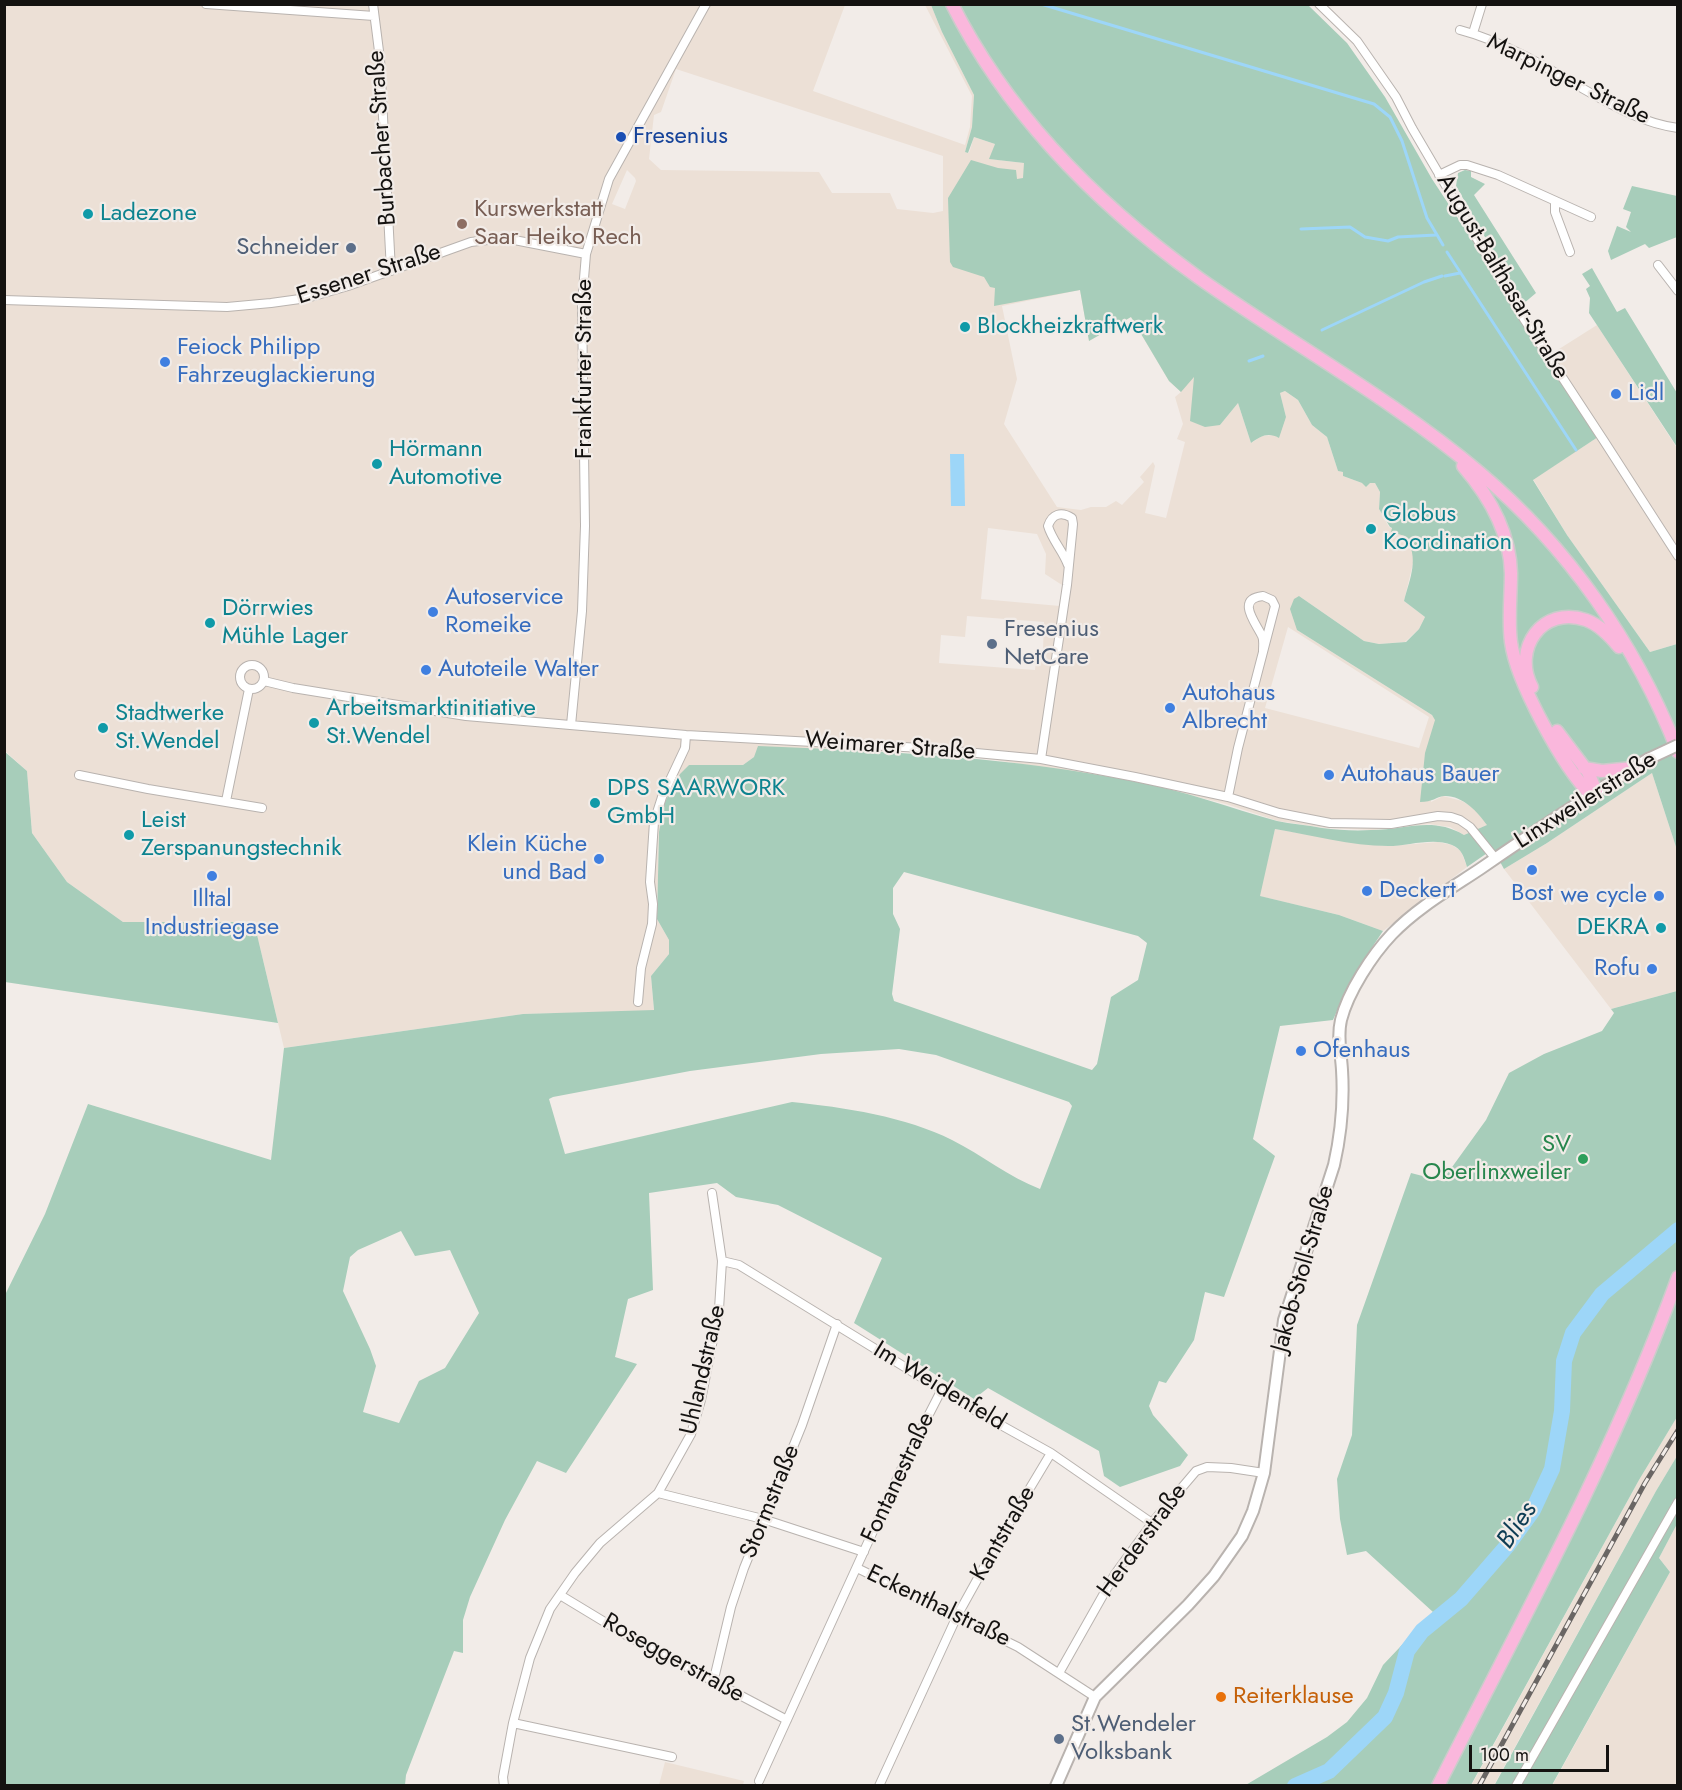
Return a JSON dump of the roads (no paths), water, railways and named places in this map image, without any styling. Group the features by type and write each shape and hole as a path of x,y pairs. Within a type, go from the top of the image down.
{"highway":[{"path":"952,4 978,52 1013,102 1046,144 1092,192 1140,233 1200,279 1432,435 1509,499 1563,556 1586,585 1626,644 1656,702 1677,752"},
{"path":"1432,435 1455,456 1471,476 1498,518 1509,550 1510,640 1516,667 1535,707 1577,781 1594,793"},
{"path":"1594,793 1584,768 1563,741 1528,680 1527,647 1532,635 1543,626 1556,620 1571,617 1599,626 1627,657 1656,702"},
{"path":"1584,768 1602,771 1633,768"},
{"path":"1438,1785 1604,1454 1644,1365 1677,1277"}],"main road":[{"name":"Linxweilerstraße","path":"1495,858 1633,768 1677,745"},
{"name":"Jakob-Stoll-Straße","path":"1056,1785 1095,1697 1188,1605 1220,1568 1242,1536 1253,1511 1264,1473 1284,1320 1338,1149 1342,1108 1340,1034 1343,1013 1367,967 1394,933 1406,921 1495,858"}],"street":[{"path":"206,4 374,16"},
{"name":"Burbacher Straße","path":"373,4 380,58 391,271"},
{"name":"Frankfurter Straße","path":"571,725 582,611 584,537 582,303 586,254 609,179 706,4"},
{"name":"August-Balthasar-Straße","path":"1318,4 1357,41 1396,98 1524,319 1675,544 1677,556"},
{"path":"1473,33 1482,4"},
{"name":"Marpinger Straße","path":"1460,30 1473,33 1556,73 1622,111 1646,121 1677,128"},
{"path":"1439,175 1460,165 1467,165 1498,175 1591,216"},
{"path":"1555,201 1555,212 1570,252"},
{"name":"Essener Straße","path":"4,300 216,307 260,304 307,298 391,271 456,246 486,239 504,238 524,241 586,254"},
{"path":"1658,265 1677,291"},
{"path":"1041,759 1059,638 1068,565 1073,524 1072,518 1058,513 1052,517 1048,526 1050,536 1068,565"},
{"path":"1228,798 1238,748 1275,606 1272,600 1263,596 1253,598 1249,612 1263,638 1263,651"},
{"name":"Weimarer Straße","path":"226,801 249,689 242,685 239,677 245,666 253,665 260,668 264,674 264,681 293,688 466,716 686,735 922,748 1041,759 1135,777 1228,798 1279,813 1330,823 1391,824 1438,816 1451,817 1470,827 1495,858"},
{"path":"249,689 259,687 264,681"},
{"path":"638,1002 641,968 652,924 653,904 650,882 654,822 662,796 685,748 686,735"},
{"path":"79,775 262,808"},
{"name":"Uhlandstraße","path":"504,1781 513,1723 533,1648 541,1629 560,1595 600,1543 658,1493 687,1445 701,1400 719,1309 722,1261 712,1192"},
{"name":"Im Weidenfeld","path":"722,1261 739,1265 981,1414 1051,1454 1152,1523"},
{"name":"Stormstraße","path":"713,1683 731,1607 763,1519 802,1425 837,1324"},
{"name":"Fontanestraße","path":"857,1568 906,1459 942,1389"},
{"name":"Kantstraße","path":"879,1785 957,1616 1003,1533 1051,1454"},
{"name":"Herderstraße","path":"1059,1673 1115,1574 1152,1523 1196,1471 1207,1467 1264,1473"},
{"path":"658,1493 763,1519 864,1552"},
{"path":"1516,1785 1677,1502"},
{"name":"Eckenthalstraße","path":"759,1781 857,1568 1018,1647 1095,1697"},
{"name":"Roseggerstraße","path":"560,1595 713,1683 787,1720"},
{"path":"513,1723 672,1757"}],"water":[{"path":"950,454 964,454 965,506 951,506"}],"waterway":[{"path":"1041,4 1374,104 1390,117 1402,141 1427,218 1443,245"},
{"path":"1301,229 1350,227 1365,237 1388,241 1398,237 1436,235"},
{"path":"1447,252 1576,450"},
{"path":"1445,276 1460,273"},
{"path":"1322,330 1424,282 1442,276"},
{"path":"1249,361 1263,356"},
{"name":"Blies","path":"1295,1786 1329,1771 1385,1717 1396,1693 1407,1651 1422,1631 1461,1599 1507,1546 1533,1510 1552,1469 1562,1411 1564,1361 1573,1333 1602,1294 1678,1230"}],"railway":[{"path":"1479,1786 1645,1483 1678,1430"}],"place":[{"name":"Fresenius","path":"621,137"},
{"name":"Ladezone","path":"88,214"},
{"name":"Kurswerkstatt Saar Heiko Rech","path":"462,224"},
{"name":"Schneider","path":"351,248"},
{"name":"Blockheizkraftwerk","path":"965,327"},
{"name":"Feiock Philipp Fahrzeuglackierung","path":"165,362"},
{"name":"Lidl","path":"1616,394"},
{"name":"Hörmann Automotive","path":"377,464"},
{"name":"Globus Koordination","path":"1371,529"},
{"name":"Autoservice Romeike","path":"433,612"},
{"name":"Dörrwies Mühle Lager","path":"210,623"},
{"name":"Fresenius NetCare","path":"992,644"},
{"name":"Autoteile Walter","path":"426,670"},
{"name":"Autohaus Albrecht","path":"1170,708"},
{"name":"Arbeitsmarktinitiative St.Wendel","path":"314,723"},
{"name":"Stadtwerke St.Wendel","path":"103,728"},
{"name":"Autohaus Bauer","path":"1329,775"},
{"name":"DPS SAARWORK GmbH","path":"595,803"},
{"name":"Leist Zerspanungstechnik","path":"129,835"},
{"name":"Klein Küche und Bad","path":"599,859"},
{"name":"Bost","path":"1532,870"},
{"name":"Illtal Industriegase","path":"212,876"},
{"name":"Deckert","path":"1367,891"},
{"name":"we cycle","path":"1659,896"},
{"name":"DEKRA","path":"1661,928"},
{"name":"Rofu","path":"1652,969"},
{"name":"Ofenhaus","path":"1301,1051"},
{"name":"SV Oberlinxweiler","path":"1583,1159"},
{"name":"Reiterklause","path":"1221,1697"},
{"name":"St.Wendeler Volksbank","path":"1059,1739"}]}
